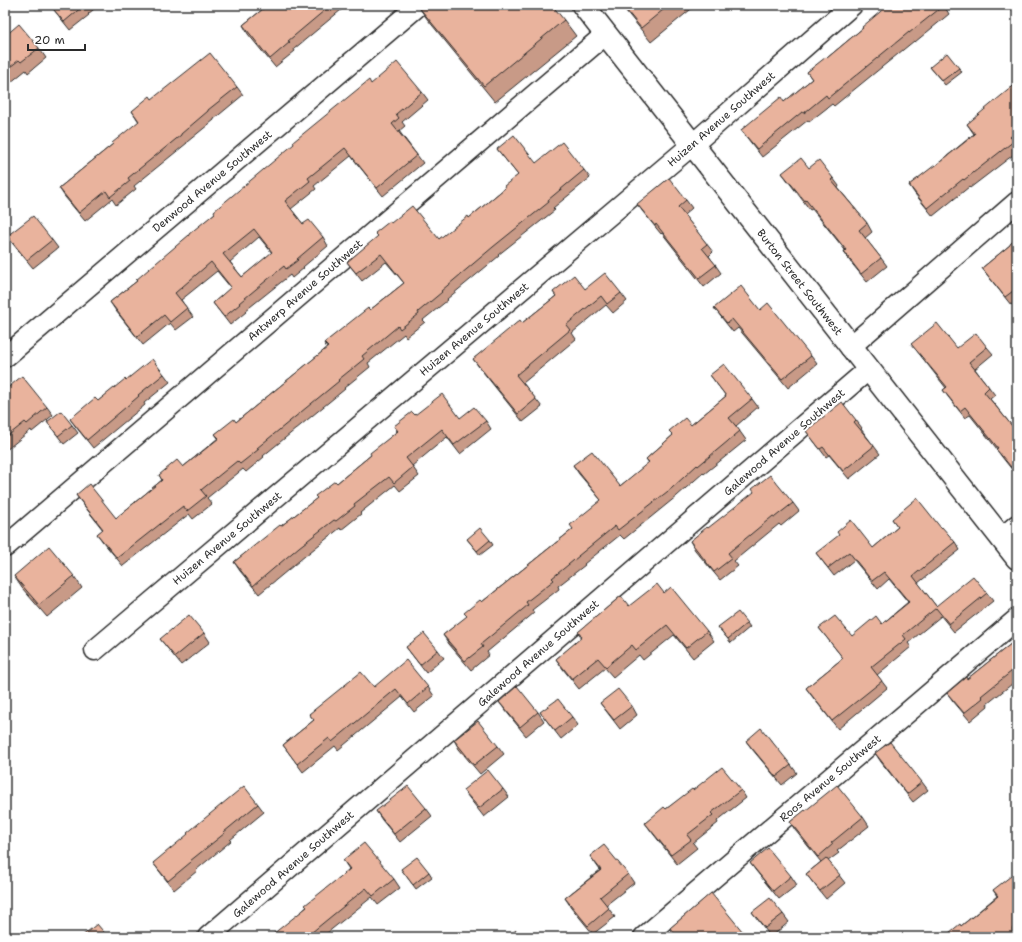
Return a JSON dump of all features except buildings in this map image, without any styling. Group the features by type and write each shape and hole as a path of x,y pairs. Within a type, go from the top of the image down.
{"main road":[{"name":"Burton Street Southwest","path":"584,5 850,347 1009,532 1017,558"}],"street":[{"name":"Denwood Avenue Southwest","path":"5,357 419,5"},
{"name":"Huizen Avenue Southwest","path":"95,650 692,144 852,5"},
{"name":"Antwerp Avenue Southwest","path":"5,547 606,34"},
{"path":"850,347 1017,202"},
{"name":"Galewood Avenue Southwest","path":"208,937 869,369"},
{"name":"Roos Avenue Southwest","path":"644,937 1017,619"}]}
